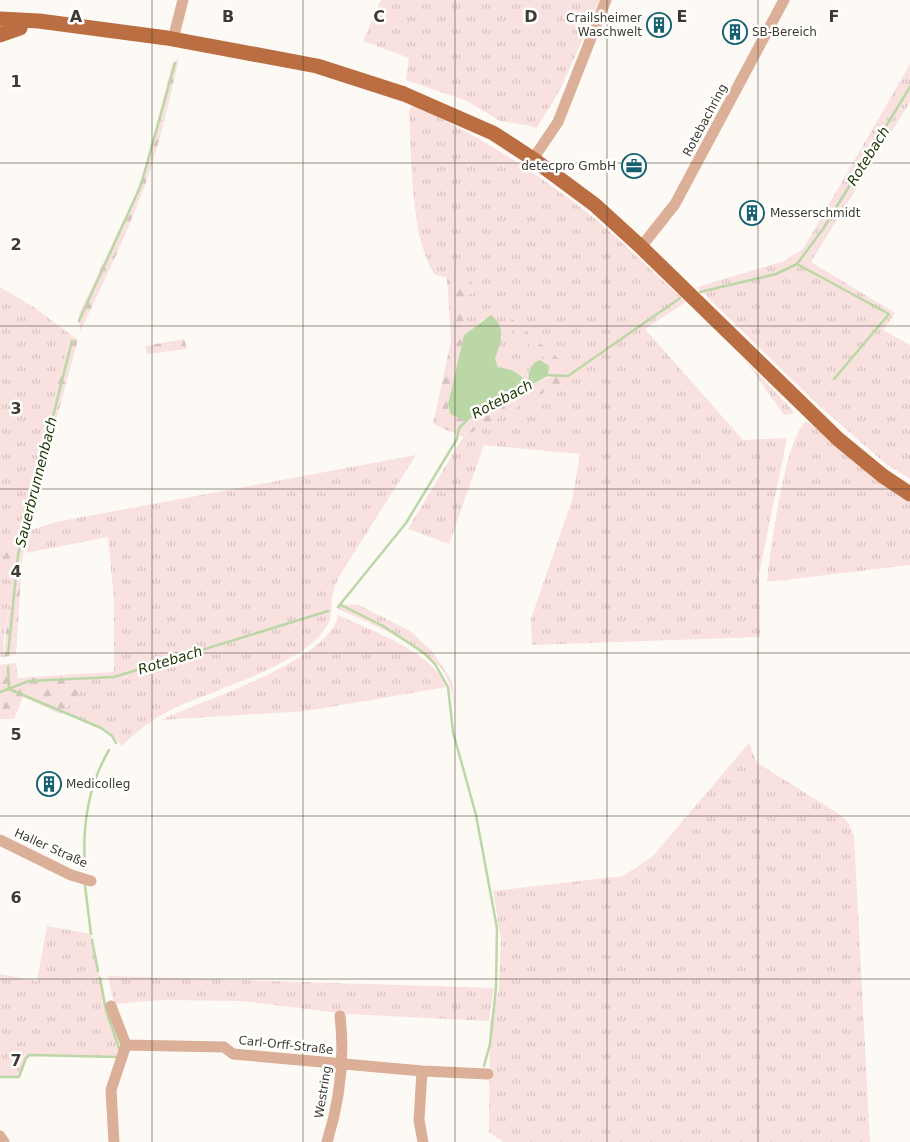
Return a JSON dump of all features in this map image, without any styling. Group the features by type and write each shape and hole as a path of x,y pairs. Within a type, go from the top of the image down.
{"main road":[{"path":"0,19 39,21 173,39 301,62 362,79 466,120 533,159 595,205 641,247 838,439 883,476 910,494"},
{"path":"0,27 20,28 59,25"},
{"path":"0,35 20,28"}],"street":[{"path":"173,39 183,0"},
{"path":"533,159 558,122 606,0"},
{"name":"Rotebachring","path":"641,247 675,204 784,0"},
{"name":"Haller Straße","path":"0,840 71,875 91,881"},
{"path":"111,1006 126,1045 111,1090 114,1142"},
{"name":"Westring","path":"327,1142 337,1109 342,1064 340,1016"},
{"name":"Carl-Orff-Straße","path":"126,1045 224,1047 233,1054 422,1071 488,1074"},
{"path":"422,1071 419,1120 423,1142"},
{"path":"0,1136 4,1142"}],"green space":[{"path":"381,0 600,0 560,90 536,129 531,126 500,121 467,101 406,80 409,58 363,41"},
{"path":"179,58 161,133 141,197 80,332 79,314 135,196 149,156 172,64"},
{"path":"910,64 910,102 811,262 895,313 883,330 910,345 910,479 885,463 816,403 697,287 784,261 803,249"},
{"path":"413,105 455,126 515,161 572,201 616,237 686,302 645,329 743,440 787,438 759,574 760,637 532,645 531,619 572,500 580,454 484,445 449,544 408,529 463,437 568,378 505,323 555,367 556,374 548,376 550,371 528,383 531,385 522,391 525,379 512,370 498,367 495,359 502,336 484,319 464,335 463,298 479,289 460,272 447,278 434,274 426,257 416,218 412,173 409,111"},
{"path":"460,272 479,289 463,298 464,335 448,404 449,412 482,414 531,385 556,374 555,367 505,323 506,314 566,365 568,379 463,437 433,424 451,341 447,278"},
{"path":"0,287 35,308 71,335 44,435 36,446 38,460 21,530 16,539 10,543 6,568 10,574 11,592 4,640 5,657 0,657"},
{"path":"71,335 78,340 29,518 22,561 16,654 5,657 10,582 9,571 1,565 10,543 16,539 21,530 38,460 35,448 44,435"},
{"path":"184,339 187,349 147,354 145,346"},
{"path":"744,359 795,413 784,415"},
{"path":"806,421 910,499 910,565 767,582 771,547 785,472 798,432"},
{"path":"416,455 340,575 333,591 330,621 312,643 275,666 157,717 122,746 108,731 63,711 77,695 77,674 114,672 114,600 108,537 26,553 31,530 56,522"},
{"path":"338,604 359,605 410,631 432,651 452,681 455,711 448,681 438,664 413,645 397,636 338,609"},
{"path":"338,615 383,635 415,653 440,674 447,687 306,711 161,720 262,678 289,664 312,648 329,632"},
{"path":"16,663 18,678 77,674 77,695 60,714 23,697 14,719 0,719 0,665"},
{"path":"749,743 757,763 842,816 849,824 854,835 870,1142 503,1142 489,1132 490,1023 499,989 501,939 493,891 623,876 652,857"},
{"path":"47,926 91,934 106,1010 121,1054 118,1057 29,1055 19,1077 0,1077 0,974 37,981"},
{"path":"108,976 494,988 489,1021 347,1014 242,1001 161,1000 114,1004"}],"water":[{"path":"491,315 501,330 501,341 495,359 498,367 512,370 525,379 525,386 522,391 466,421 450,414 448,404 464,335"},
{"path":"540,360 549,366 548,376 531,385 528,383 529,372 534,363"}],"waterway":[{"name":"Sauerbrunnenbach","path":"79,321 141,185 175,63"},
{"name":"Rotebach","path":"700,292 776,274 797,264 823,229 910,87"},
{"path":"797,264 889,314 834,379"},
{"name":"Rotebach","path":"546,375 568,376 680,298"},
{"name":"Sauerbrunnenbach","path":"8,655 18,555 72,341"},
{"name":"Rotebach","path":"338,607 406,523 457,439 459,428 467,420"},
{"path":"341,605 383,626 424,653 435,664 448,687 453,732 476,815 497,928 496,988 490,1044 484,1066"},
{"name":"Rotebach","path":"0,692 29,681 114,677 328,611"},
{"name":"Sauerbrunnenbach","path":"8,667 9,689"},
{"path":"9,689 101,728 112,736 116,743"},
{"path":"85,866 86,820 91,791 109,750"},
{"path":"85,886 91,934"},
{"path":"92,940 98,971"},
{"path":"100,978 106,1010 120,1051"},
{"path":"0,1077 19,1077 29,1055 118,1057"}],"place":[{"name":"Crailsheimer Waschwelt","path":"659,25"},
{"name":"SB-Bereich","path":"735,32"},
{"name":"detecpro GmbH","path":"634,166"},
{"name":"Messerschmidt","path":"752,213"},
{"name":"Medicolleg","path":"49,784"}]}
